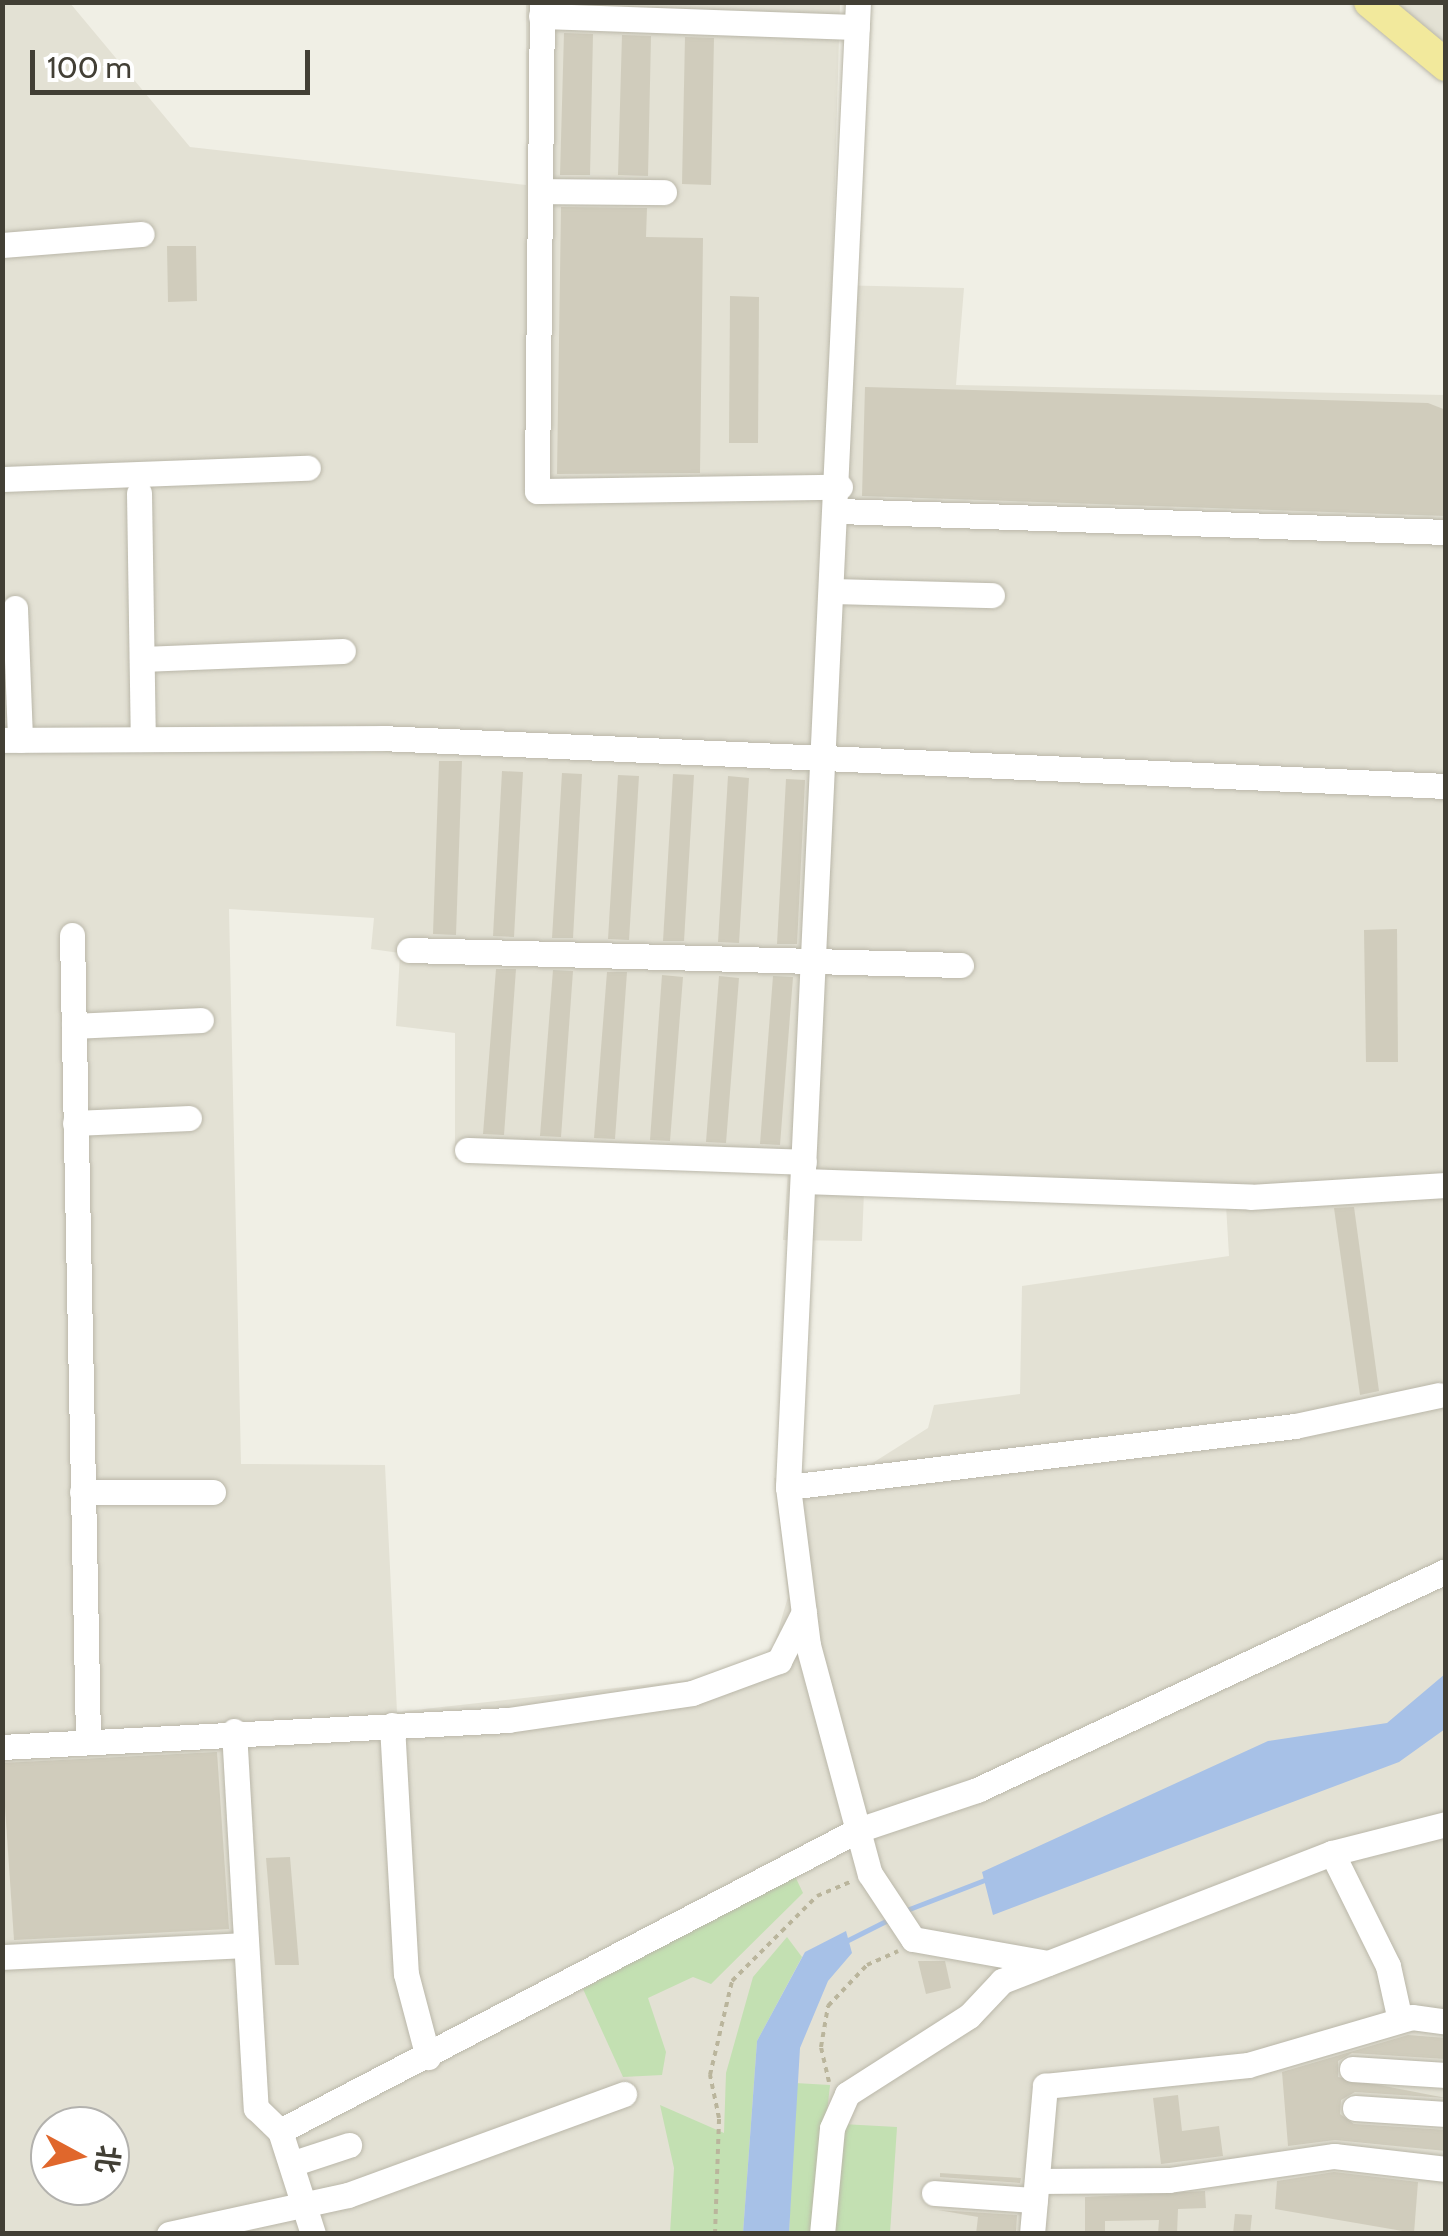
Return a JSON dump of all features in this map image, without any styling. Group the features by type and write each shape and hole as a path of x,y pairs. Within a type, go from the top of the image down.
{"main road":[{"path":"1370,2 1446,65"}],"street":[{"path":"1048,1963 917,1940 877,1880 858,1830 804,1612 788,1487 840,499 857,15 542,9 538,491 840,499 1446,532"},
{"path":"540,191 664,192"},
{"path":"2,245 142,234"},
{"path":"2,479 308,468"},
{"path":"138,493 143,739"},
{"path":"835,591 992,595"},
{"path":"15,608 11,740 381,738 826,763 1446,786"},
{"path":"142,659 344,651"},
{"path":"72,935 88,1741"},
{"path":"409,950 961,965"},
{"path":"74,1026 201,1020"},
{"path":"75,1123 189,1118"},
{"path":"467,1150 1250,1197 1446,1185"},
{"path":"788,1487 1295,1426 1439,1395"},
{"path":"82,1492 214,1492"},
{"path":"280,2131 858,1830 977,1790 1446,1571"},
{"path":"2,1747 392,1725 692,1693 779,1661 804,1612"},
{"path":"392,1725 406,1974 428,2057"},
{"path":"234,1731 256,2108 280,2131 294,2163 314,2234"},
{"path":"822,2234 832,2128 844,2100 970,2016 1002,1980 1332,1854 1446,1824"},
{"path":"1332,1854 1388,1966 1400,2020"},
{"path":"2,1957 244,1945"},
{"path":"1032,2234 1045,2086 1248,2065 1400,2020 1446,2022"},
{"path":"1352,2068 1446,2074"},
{"path":"169,2234 305,2198 348,2194 624,2094"},
{"path":"1355,2108 1446,2114"},
{"path":"294,2163 349,2145"},
{"path":"934,2193 1169,2180 1334,2156 1446,2169"}],"path":[{"path":"715,2234 718,2021 732,1981 817,1896 877,1880"},
{"path":"844,2100 821,2072 828,2006 867,1964 917,1940"}],"shaded area":[{"path":"3,3 70,3 190,147 526,185 526,3 840,3 832,285 964,288 956,385 1445,395 1445,2233 3,2234","holes":["229,909 374,918 371,949 400,953 396,1026 455,1033 455,1159 788,1172 783,1240 862,1241 864,1192 1226,1205 1229,1256 1022,1286 1020,1394 934,1405 928,1428 871,1464 774,1478 788,1597 772,1651 698,1679 397,1712 385,1465 241,1464"]},
{"path":"1364,3 1445,3 1445,75"}],"green space":[{"path":"793,1872 803,1893 711,1984 693,1977 648,1998 666,2052 662,2075 623,2077 583,1989"},
{"path":"787,1937 802,1957 757,2041 743,2233 670,2233 674,2168 660,2105 724,2133 726,2073 753,1977"},
{"path":"795,2083 830,2085 814,2233 789,2234"},
{"path":"842,2124 897,2127 890,2233 832,2234"}],"water":[{"path":"1445,1674 1445,1729 1399,1762 993,1915 982,1872 1268,1741 1387,1723"},
{"path":"846,1931 852,1953 828,1981 800,2048 789,2233 743,2233 757,2041 805,1952"}],"building":[{"path":"564,33 593,34 590,175 560,175"},
{"path":"622,35 651,36 648,176 618,175"},
{"path":"685,37 714,38 711,185 682,184"},
{"path":"561,207 647,208 646,237 703,238 700,473 557,474"},
{"path":"167,246 196,246 197,301 168,302"},
{"path":"730,296 759,297 758,443 729,443"},
{"path":"865,387 1428,403 1446,410 1446,516 862,496"},
{"path":"439,761 462,761 456,935 433,934"},
{"path":"502,771 523,772 514,937 493,936"},
{"path":"562,773 582,774 573,938 552,938"},
{"path":"673,774 694,775 684,941 663,941"},
{"path":"618,775 639,776 629,940 608,939"},
{"path":"728,776 749,778 739,943 718,942"},
{"path":"786,779 805,780 797,944 777,944"},
{"path":"1397,929 1398,1062 1366,1062 1364,930"},
{"path":"496,969 516,969 504,1135 483,1134"},
{"path":"553,970 573,971 561,1137 540,1136"},
{"path":"607,972 627,972 615,1139 594,1138"},
{"path":"662,975 683,977 670,1141 650,1140"},
{"path":"719,976 739,978 726,1143 706,1142"},
{"path":"773,976 793,977 780,1145 760,1144"},
{"path":"1354,1207 1379,1391 1360,1395 1334,1208"},
{"path":"217,1752 229,1929 14,1940 2,1763"},
{"path":"290,1857 299,1965 275,1965 266,1858"},
{"path":"918,1961 945,1961 951,1988 926,1994"},
{"path":"1408,2035 1446,2038 1446,2059 1352,2053 1338,2061 1338,2077 1446,2098 1355,2092 1341,2100 1340,2114 1354,2124 1446,2130 1446,2151 1335,2140 1288,2146 1282,2072"},
{"path":"1178,2095 1182,2131 1219,2126 1223,2156 1161,2164 1153,2098"},
{"path":"1334,2172 1418,2182 1414,2233 1275,2209 1277,2181"},
{"path":"940,2173 1021,2178 1020,2183 940,2177"},
{"path":"1205,2191 1206,2208 1178,2209 1177,2234 1158,2234 1159,2220 1105,2221 1105,2234 1085,2234 1085,2197"},
{"path":"938,2210 1017,2215 1016,2231 976,2234 978,2217"},
{"path":"1235,2214 1252,2215 1250,2234 1233,2234"}],"waterway":[{"path":"904,1911 987,1879"},
{"path":"846,1941 890,1919"}]}
